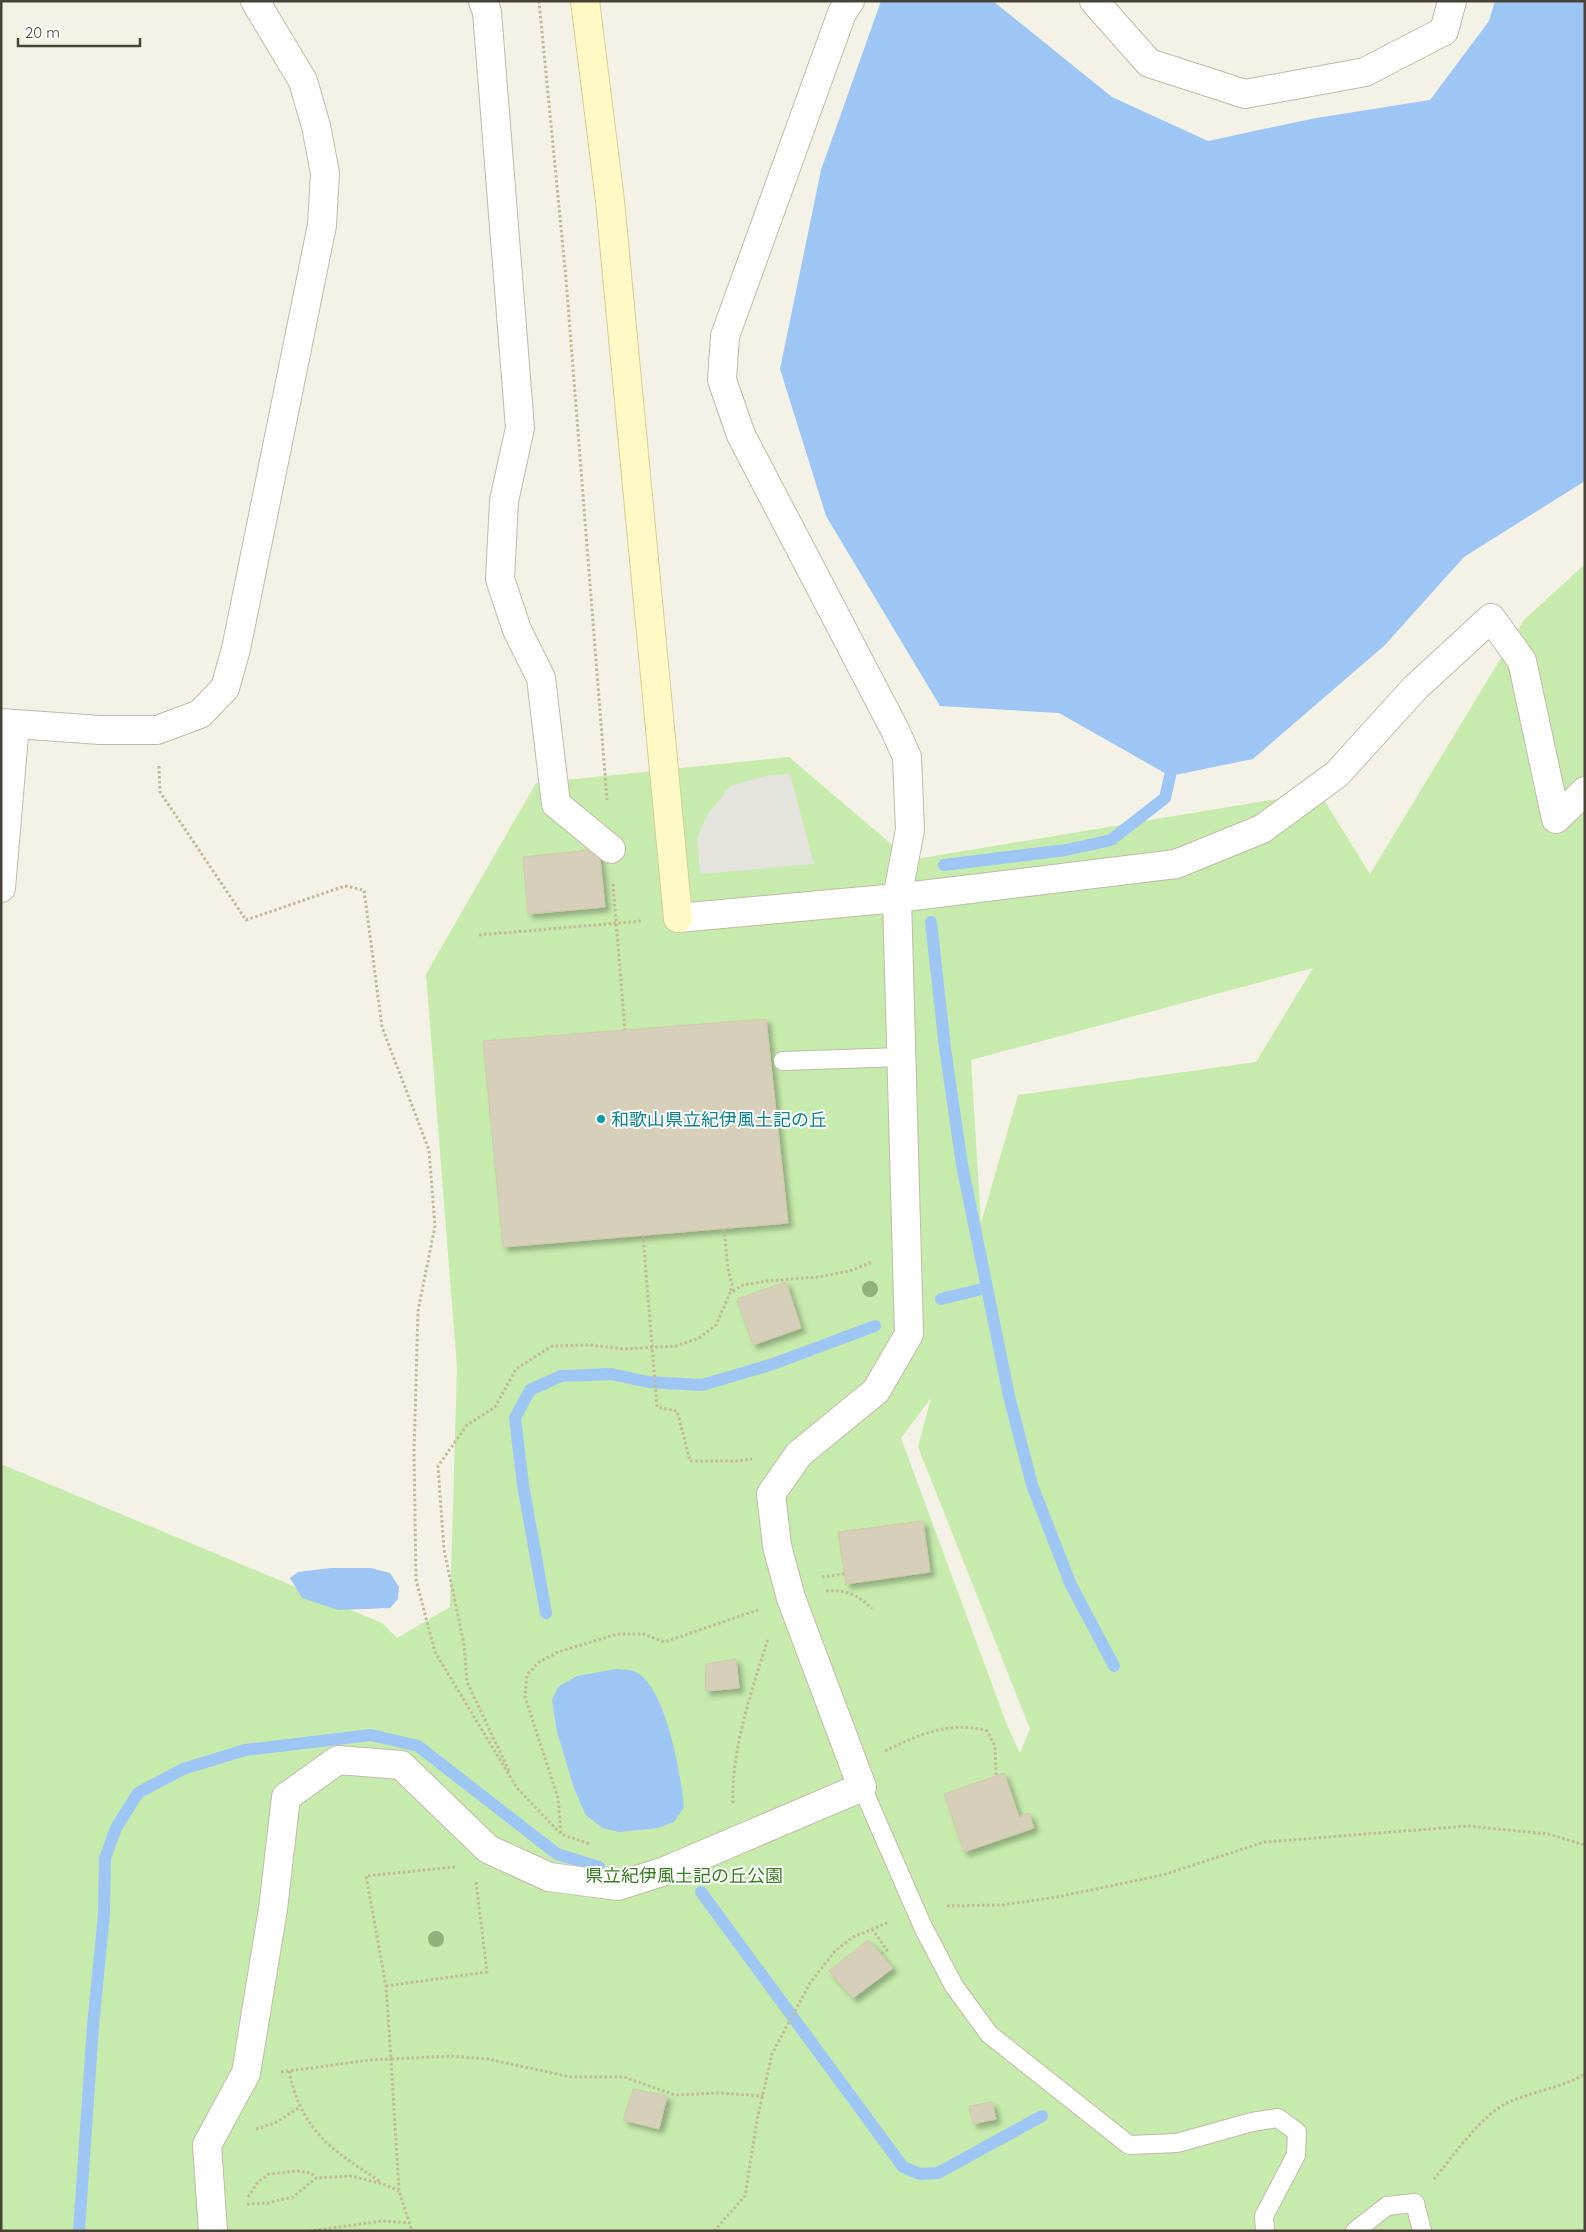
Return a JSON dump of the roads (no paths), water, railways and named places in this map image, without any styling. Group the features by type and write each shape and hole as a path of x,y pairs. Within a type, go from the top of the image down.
{"street":[{"path":"1,888 8,724 157,730 200,714 225,688 236,650 322,225 325,173 316,126 302,81 255,1"},
{"path":"483,1 487,12 520,428 504,501 500,579 517,630 541,678 556,804 611,849"},
{"path":"585,1 610,201 678,918 897,898 1176,864 1262,829 1337,774 1415,688 1491,618 1522,661 1556,819 1585,792"},
{"path":"213,2231 207,2144 246,2072 273,1909 286,1797 338,1760 401,1766 488,1849 550,1877 618,1886 666,1871 721,1846 858,1777 785,1600 771,1494 799,1454 876,1391 909,1334 897,898 910,830 907,757 895,730 741,435 722,380 724,336 842,13 850,1"},
{"path":"1094,1 1149,63 1245,94 1366,72 1444,31 1452,1"}],"lane":[{"path":"783,1061 901,1057"},
{"path":"858,1777 914,1906 954,1986 989,2034 1129,2145 1177,2143 1252,2122 1278,2118 1297,2132 1296,2155 1264,2216 1265,2231"},
{"path":"1355,2231 1387,2206 1415,2203 1422,2231"}],"water":[{"path":"881,1 993,1 1112,97 1208,141 1316,118 1430,100 1489,21 1495,1 1585,1 1585,481 1464,557 1385,645 1253,759 1170,776 1059,713 940,706 826,516 780,369 821,170"},
{"path":"331,1568 371,1568 390,1573 399,1587 398,1599 390,1608 338,1610 302,1598 290,1578 298,1572"},
{"path":"616,1669 634,1671 647,1681 664,1713 670,1733 684,1807 674,1822 658,1828 619,1832 602,1828 585,1814 574,1788 557,1732 552,1700 558,1687 577,1676"}],"waterway":[{"path":"944,865 1066,850 1111,840 1165,798 1170,776"},
{"path":"931,922 945,1048 962,1165 1009,1396 1032,1485 1071,1585 1114,1666"},
{"path":"941,1299 986,1288"},
{"path":"546,1613 523,1485 515,1418 530,1390 561,1376 611,1374 648,1382 702,1385 773,1364 875,1326"},
{"path":"79,2231 93,2026 104,1914 105,1858 116,1828 138,1793 183,1769 245,1750 371,1735 418,1746 557,1854 599,1867"},
{"path":"701,1892 903,2167 920,2174 938,2173 1042,2116"}],"place":[{"name":"和歌山県立紀伊風土記の丘","path":"601,1119"}],"park label":[{"name":"県立紀伊風土記の丘公園","path":"684,1875"}]}
